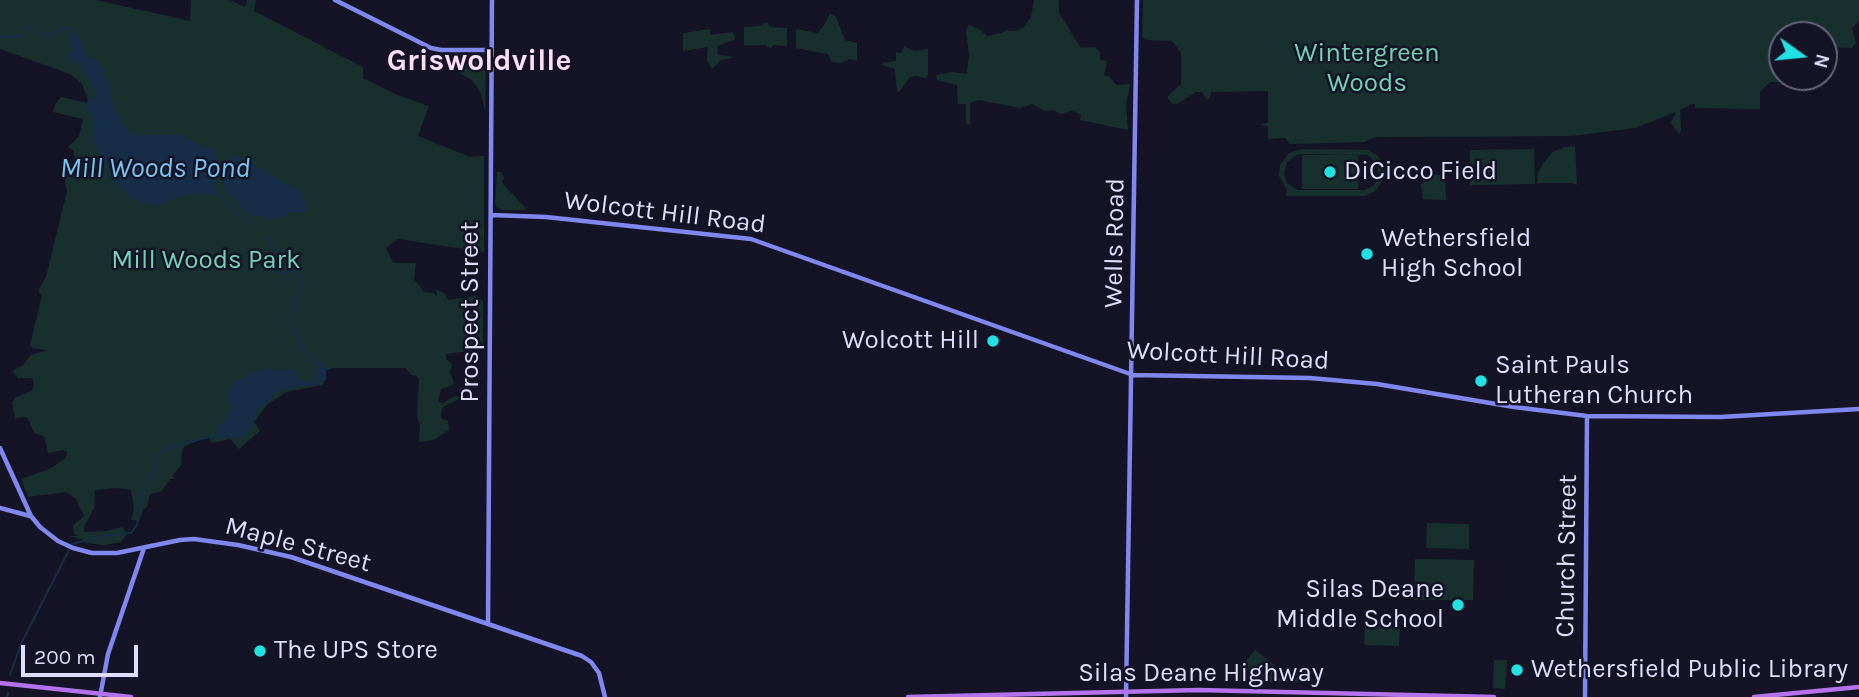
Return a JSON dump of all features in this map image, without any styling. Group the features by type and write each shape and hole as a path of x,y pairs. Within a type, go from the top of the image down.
{"main road":[{"path":"0,683 131,697"},
{"path":"1754,697 1859,687"},
{"name":"Silas Deane Highway","path":"908,697 1224,690 1494,697"}],"street":[{"path":"335,0 431,48 492,50"},
{"name":"Prospect Street","path":"488,624 492,0"},
{"name":"Wells Road","path":"1126,694 1137,0"},
{"name":"Wolcott Hill Road","path":"491,215 559,218 751,239 1133,375 1310,378 1371,383 1514,407 1587,416 1713,417 1859,409"},
{"name":"Church Street","path":"1585,697 1587,416"},
{"name":"Maple Street","path":"0,448 31,516 40,527 71,547 104,554 194,539 259,549 586,658 601,676 605,697"},
{"path":"0,508 31,516"},
{"path":"100,695 108,654 144,548"}],"green space":[{"name":"Mill Woods Park","path":"0,0 96,0 190,21 191,0 230,0 245,7 247,0 256,0 254,11 363,67 363,78 395,94 429,106 418,136 470,157 484,156 484,252 398,239 386,248 393,263 416,263 414,279 424,292 437,296 436,290 440,291 448,300 475,296 483,301 483,349 446,354 446,359 452,364 450,373 454,382 453,385 441,389 438,402 443,403 454,396 462,397 442,408 441,418 448,421 449,430 434,440 419,442 419,379 411,375 406,368 332,368 325,371 323,385 286,392 267,405 254,422 260,431 239,449 230,439 212,443 208,437 185,446 182,449 181,465 173,475 174,479 170,479 162,491 150,494 147,507 139,521 131,520 134,509 131,490 95,490 94,509 84,526 84,532 122,527 127,533 121,542 104,545 86,543 82,539 67,536 79,536 74,533 73,526 84,516 76,499 66,492 28,497 21,479 49,469 66,458 67,452 63,450 48,453 45,438 35,434 27,417 15,418 12,402 16,397 32,391 34,383 32,378 18,378 12,371 23,365 31,355 47,350 32,348 30,345 42,295 39,292 40,287 46,277 67,191 63,172 72,166 75,156 68,147 79,136 83,119 53,112 61,97 87,103 88,100 82,84 70,74 0,49"},
{"path":"1034,0 1059,0 1059,13 1081,48 1095,47 1100,52 1100,60 1107,61 1104,75 1110,77 1116,85 1130,84 1126,106 1128,130 1080,120 1081,115 1072,111 1059,114 1032,104 1020,108 979,100 970,103 970,125 966,124 966,104 958,104 957,85 937,80 936,75 953,72 967,74 969,54 966,30 969,25 987,36 1023,28 1031,17"},
{"name":"Wintergreen Woods","path":"1143,0 1859,0 1859,21 1852,28 1856,43 1852,48 1838,48 1838,21 1768,21 1768,84 1760,92 1760,109 1695,108 1695,104 1692,104 1680,110 1679,134 1671,123 1676,112 1635,128 1572,136 1376,137 1364,142 1290,144 1285,138 1268,139 1268,126 1260,125 1268,122 1268,91 1211,92 1207,100 1202,92 1196,92 1173,104 1168,96 1181,84 1181,53 1172,41 1146,40 1142,37"},
{"path":"830,13 836,17 845,40 857,43 857,61 849,59 841,63 832,62 828,54 796,48 796,29 818,33"},
{"path":"767,22 770,27 787,28 787,46 774,45 770,49 766,45 744,45 744,27 760,26"},
{"path":"710,29 710,35 733,32 735,37 734,40 717,46 718,55 733,58 721,60 712,69 707,61 708,47 683,51 683,33"},
{"path":"904,46 914,51 928,49 928,74 926,78 910,77 897,92 895,69 882,63 896,61 896,52 901,53"},
{"path":"426,55 479,55 486,60 485,111 481,93 472,80"},
{"path":"1575,146 1577,185 1537,183 1538,173 1553,152"},
{"path":"1302,149 1368,150 1382,162 1383,180 1375,191 1365,196 1286,196 1287,190 1279,176 1280,165 1289,153","holes":["1299,154 1367,155 1377,163 1379,178 1373,186 1365,190 1297,190 1287,183 1284,173 1287,162"]},
{"path":"1534,149 1535,184 1470,185 1470,150"},
{"name":"DiCicco Field","path":"1302,155 1358,155 1358,189 1302,189"},
{"path":"497,172 501,172 503,184 525,210 503,210 497,207"},
{"path":"1432,174 1445,176 1446,200 1423,199 1421,185"},
{"path":"1427,523 1469,524 1469,549 1426,548"},
{"path":"1415,559 1474,560 1473,600 1414,600"},
{"path":"1365,625 1400,626 1399,646 1364,645"},
{"path":"1255,650 1286,674 1295,672 1298,665 1298,683 1236,682 1236,663 1243,664"},
{"path":"1494,660 1507,660 1505,689 1493,688"}],"water":[{"name":"Mill Woods Pond","path":"73,32 78,36 87,56 99,62 110,87 111,99 126,131 140,135 182,135 197,144 214,149 219,161 215,196 188,195 160,205 148,205 132,199 112,179 93,140 93,116 86,109 88,100 96,97 97,93 80,65 67,56 71,50 69,38"},
{"path":"238,156 299,191 306,201 305,213 291,212 285,214 285,217 269,219 245,213 225,188 223,179 227,159"},
{"path":"317,362 322,362 326,380 313,386 296,386 276,392 256,413 250,429 240,439 221,439 217,431 218,425 226,418 230,409 229,389 238,379 268,369 293,369 301,382 318,381"}],"waterway":[{"path":"0,37 19,36 28,26 45,36 64,28 70,29 73,34"},
{"path":"216,193 250,223"},
{"path":"267,239 281,255 277,272 281,274 292,271 303,278 291,312 290,324 299,344 318,365"},
{"path":"10,675 20,646 72,544 103,536 131,533 137,525 139,502 160,453 173,446 221,434"},
{"path":"7,697 8,693"}],"place":[{"name":"DiCicco Field","path":"1330,172"},
{"name":"Wethersfield High School","path":"1367,254"},
{"name":"Wolcott Hill","path":"993,341"},
{"name":"Saint Pauls Lutheran Church","path":"1481,381"},
{"name":"Silas Deane Middle School","path":"1458,605"},
{"name":"The UPS Store","path":"260,651"},
{"name":"Wethersfield Public Library","path":"1517,670"}],"district":[{"name":"Griswoldville","path":"479,61"}]}
